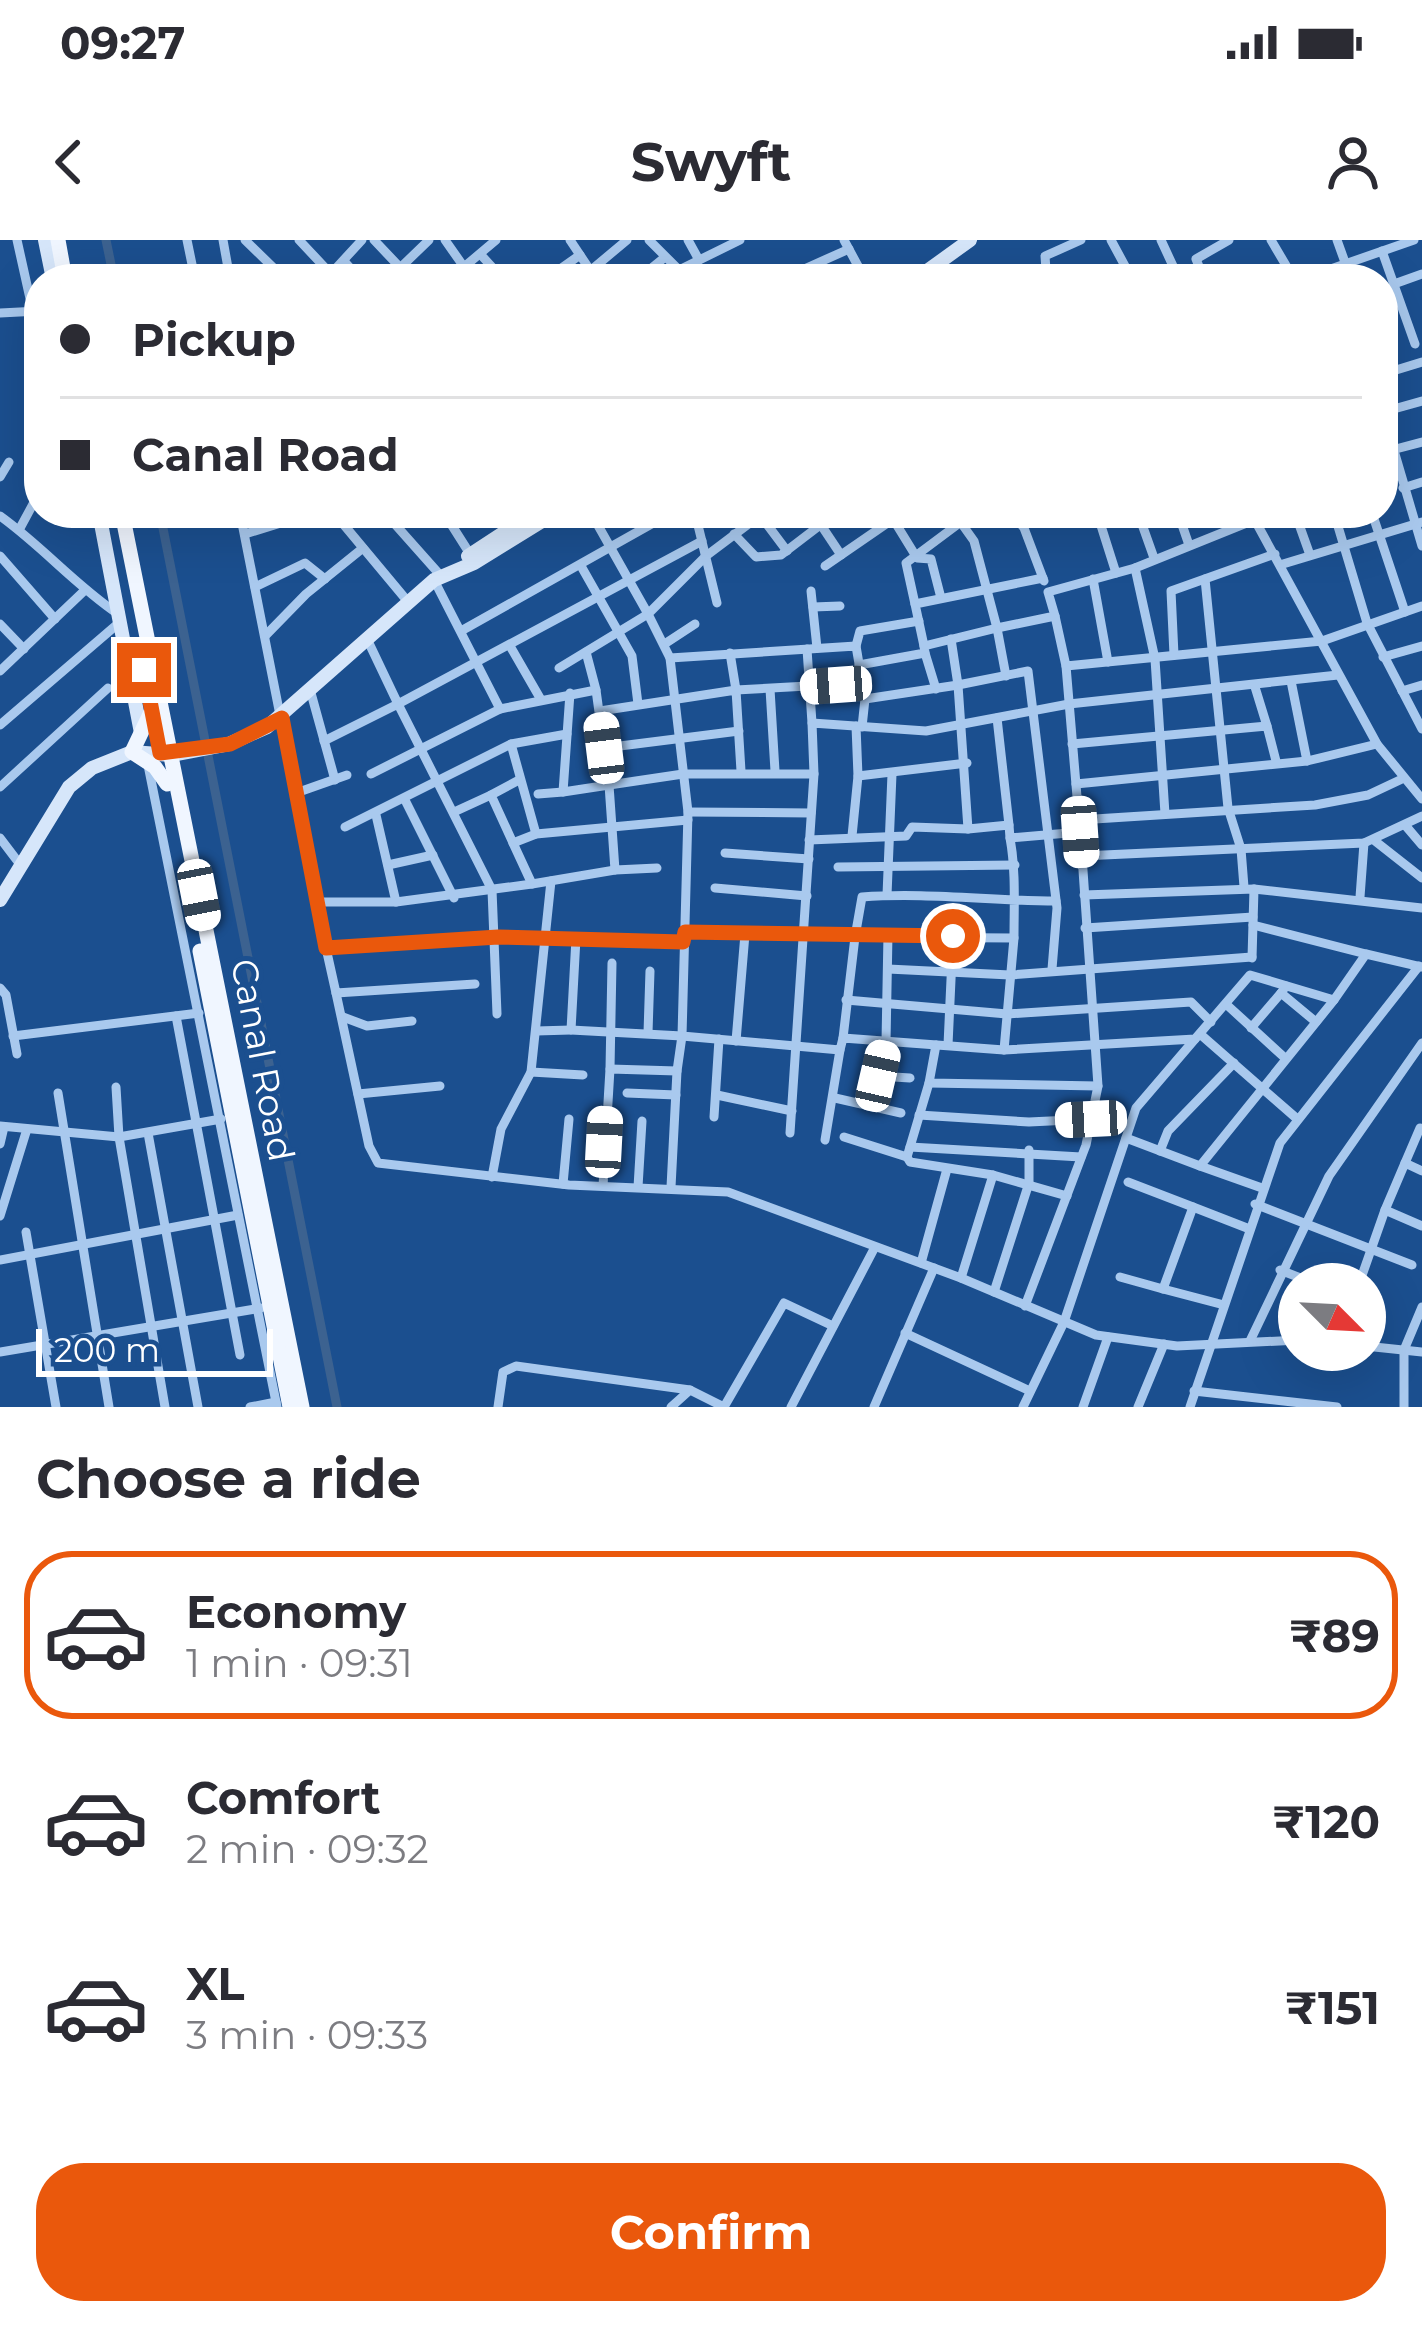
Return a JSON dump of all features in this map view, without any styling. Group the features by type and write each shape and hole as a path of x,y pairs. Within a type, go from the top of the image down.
{"main road":[{"path":"930,264 957,240"},
{"path":"935,264 970,240"},
{"path":"102,528 137,745"},
{"name":"Canal Road","path":"115,528 160,757 302,1407"},
{"name":"Canal Road","path":"124,528 160,757 281,1405"},
{"path":"137,745 160,757 230,744 282,718 409,603 507,528"},
{"path":"442,576 529,528"},
{"path":"0,900 69,788 92,768 137,745 152,710"}],"street":[{"path":"245,240 270,264"},
{"path":"298,240 319,264"},
{"path":"341,264 362,240"},
{"path":"476,264 496,240"},
{"path":"570,240 586,264"},
{"path":"602,240 610,254"},
{"path":"602,264 627,240"},
{"path":"649,240 671,264"},
{"path":"688,240 699,260"},
{"path":"694,264 740,240"},
{"path":"1046,264 1045,256 1081,240"},
{"path":"1198,264 1196,259 1229,240"},
{"path":"1348,264 1384,247 1414,240"},
{"path":"810,264 846,245"},
{"path":"482,255 490,264"},
{"path":"567,264 580,255"},
{"path":"657,264 664,258"},
{"path":"344,261 347,264"},
{"path":"1398,295 1415,344"},
{"path":"1407,320 1422,315"},
{"path":"0,477 9,462"},
{"path":"1398,476 1419,523 1422,546"},
{"path":"1403,488 1422,482"},
{"path":"0,516 47,550 84,591 119,618 0,725"},
{"path":"20,530 24,522"},
{"path":"1174,655 1171,591 1419,523"},
{"path":"243,528 326,948 378,1163 563,1184 709,1189 761,1202 1108,1337 1163,1344 1278,1340"},
{"path":"244,534 264,528"},
{"path":"346,528 409,603"},
{"path":"399,528 442,576 461,631 500,709"},
{"path":"454,528 470,554"},
{"path":"600,528 666,643 688,816 682,1036 671,1187"},
{"path":"461,631 646,528"},
{"path":"699,528 717,603"},
{"path":"559,668 647,614 742,528"},
{"path":"771,528 787,551"},
{"path":"734,534 756,556 787,551 808,528"},
{"path":"823,528 841,555"},
{"path":"825,566 880,528"},
{"path":"902,528 914,556"},
{"path":"936,688 906,567 946,528"},
{"path":"965,528 974,541 988,590 1006,676"},
{"path":"1024,528 1048,592 1066,665 1099,1086 1082,1157 1025,1306"},
{"path":"1102,528 1116,573"},
{"path":"1143,528 1154,558"},
{"path":"1183,528 1189,545"},
{"path":"1048,592 1135,568 1226,528"},
{"path":"1260,528 1377,743 1422,799"},
{"path":"1300,528 1310,555"},
{"path":"1339,528 1367,623 1422,728"},
{"path":"1377,528 1405,612"},
{"path":"324,741 701,542"},
{"path":"265,636 363,548"},
{"path":"914,556 931,559 941,598"},
{"path":"5,558 20,584 55,619"},
{"path":"0,575 5,558"},
{"path":"255,586 305,563 325,579"},
{"path":"581,566 632,656 638,704"},
{"path":"1135,568 1148,608 1165,814"},
{"path":"915,604 1043,578"},
{"path":"1093,579 1108,662"},
{"path":"1023,1407 1064,1322 1136,1108 1250,975 1253,921 1241,849 1228,808 1205,579"},
{"path":"0,671 84,591"},
{"path":"790,1132 814,774 812,591"},
{"path":"813,607 839,606"},
{"path":"1148,608 1169,606"},
{"path":"1066,665 1322,641 1422,607"},
{"path":"860,665 1055,616"},
{"path":"852,836 865,700 856,646 860,631 919,621"},
{"path":"0,624 24,649"},
{"path":"666,643 695,624"},
{"path":"951,639 967,763 968,829"},
{"path":"368,641 492,890 498,937 497,1014"},
{"path":"510,646 540,698"},
{"path":"670,658 856,646"},
{"path":"1383,657 1422,646"},
{"path":"586,652 600,711 615,870"},
{"path":"730,653 741,771"},
{"path":"865,700 1028,671 1056,901 1052,969"},
{"path":"812,723 926,731 1069,704 1339,675"},
{"path":"1291,681 1307,761"},
{"path":"600,711 736,690 863,683"},
{"path":"1402,691 1422,685"},
{"path":"1255,687 1276,761"},
{"path":"0,787 108,688"},
{"path":"770,689 775,771"},
{"path":"371,774 500,709 596,690"},
{"path":"311,693 335,780"},
{"path":"563,792 570,693"},
{"path":"998,718 1015,865 1004,1050"},
{"path":"1072,744 1267,726"},
{"path":"604,748 739,731"},
{"path":"345,827 512,744 567,734"},
{"path":"1076,784 1307,761 1377,743"},
{"path":"512,744 536,834"},
{"path":"0,1352 46,1348 263,1308 238,1215 226,1117 199,1013 160,757"},
{"path":"858,776 967,763"},
{"path":"538,794 683,774 814,774"},
{"path":"886,896 892,774"},
{"path":"296,793 347,775"},
{"path":"1010,838 1050,836 1080,826 1165,814 1344,801 1402,779"},
{"path":"454,812 519,780"},
{"path":"490,795 532,884"},
{"path":"405,800 454,898"},
{"path":"513,843 536,834 688,816 811,813"},
{"path":"376,815 396,902"},
{"path":"1082,856 1370,842 1422,816"},
{"path":"809,840 906,836 912,827 1010,825"},
{"path":"1405,825 1422,845"},
{"path":"0,838 22,867"},
{"path":"1370,842 1422,878"},
{"path":"1360,897 1370,842"},
{"path":"725,853 809,859"},
{"path":"388,865 434,855"},
{"path":"838,867 1015,865"},
{"path":"317,902 454,898 615,870 657,868"},
{"path":"492,1177 501,1129 531,1072 551,881"},
{"path":"715,888 807,896"},
{"path":"1084,895 1249,888 1360,897 1422,908"},
{"path":"825,1140 835,1098 858,899 1056,901"},
{"path":"1085,928 1253,921 1421,967 1295,1117 1246,1228 1214,1344 1190,1407"},
{"path":"736,1041 746,934"},
{"path":"326,948 498,937 888,934 1014,938"},
{"path":"872,1105 886,1042 888,934"},
{"path":"953,936 950,1010 908,1152 914,1164 993,1175 1067,1196"},
{"path":"571,1030 575,938"},
{"path":"1200,1166 1366,954"},
{"path":"888,969 1010,975 1252,957"},
{"path":"603,1186 612,963"},
{"path":"648,1033 650,971"},
{"path":"1250,975 1284,989 1334,1000"},
{"path":"336,993 475,984"},
{"path":"0,988 16,1054"},
{"path":"1284,989 1316,1022"},
{"path":"1251,1028 1284,989"},
{"path":"846,1000 1007,1014 1191,1002 1211,1022"},
{"path":"1227,1005 1285,1058"},
{"path":"13,1036 199,1013"},
{"path":"176,1016 240,1355"},
{"path":"343,1017 367,1027 412,1021"},
{"path":"536,1031 648,1033 795,1046 886,1042 1004,1050 1197,1036 1295,1117"},
{"path":"713,1117 719,1040"},
{"path":"1283,1263 1329,1176 1422,1043"},
{"path":"1160,1151 1168,1131 1234,1064"},
{"path":"610,1070 677,1071"},
{"path":"531,1072 583,1075"},
{"path":"878,1076 910,1078"},
{"path":"928,1083 1099,1086"},
{"path":"358,1094 440,1086"},
{"path":"116,1088 119,1137 165,1407"},
{"path":"58,1093 109,1407"},
{"path":"627,1094 676,1095"},
{"path":"717,1095 792,1111"},
{"path":"835,1098 901,1113"},
{"path":"919,1115 1029,1122 1091,1119"},
{"path":"0,1144 2,1126 119,1137 226,1117"},
{"path":"563,1184 569,1119"},
{"path":"638,1186 642,1121"},
{"path":"1367,1263 1420,1128"},
{"path":"0,1216 27,1130"},
{"path":"148,1132 198,1407"},
{"path":"844,1138 908,1152 1029,1150 1082,1157"},
{"path":"1126,1138 1262,1188"},
{"path":"994,1292 1029,1183 1029,1150"},
{"path":"1405,1163 1422,1171"},
{"path":"921,1263 947,1169"},
{"path":"961,1278 993,1175"},
{"path":"1128,1182 1246,1228"},
{"path":"1255,1204 1301,1226 1412,1265"},
{"path":"1163,1289 1193,1207"},
{"path":"1385,1210 1422,1226"},
{"path":"0,1260 136,1238 238,1215"},
{"path":"26,1232 56,1407"},
{"path":"791,1407 875,1247"},
{"path":"879,1406 934,1268"},
{"path":"1250,1341 1278,1275"},
{"path":"1120,1277 1224,1305"},
{"path":"498,1407 503,1372 516,1366 690,1390 724,1407 784,1303 833,1326"},
{"path":"1404,1407 1404,1350 1422,1307"},
{"path":"905,1333 1030,1391"},
{"path":"1083,1407 1108,1337"},
{"path":"1138,1407 1163,1344"},
{"path":"1386,1348 1422,1352"},
{"path":"671,1407 690,1390"},
{"path":"1194,1390 1337,1407"},
{"path":"250,1407 281,1405"}],"waterway":[{"path":"106,240 111,264"},
{"path":"163,528 337,1407"}],"route":[{"path":"144,670 160,753 230,744 282,718 326,948 498,937 683,942 685,932 953,936"}]}
